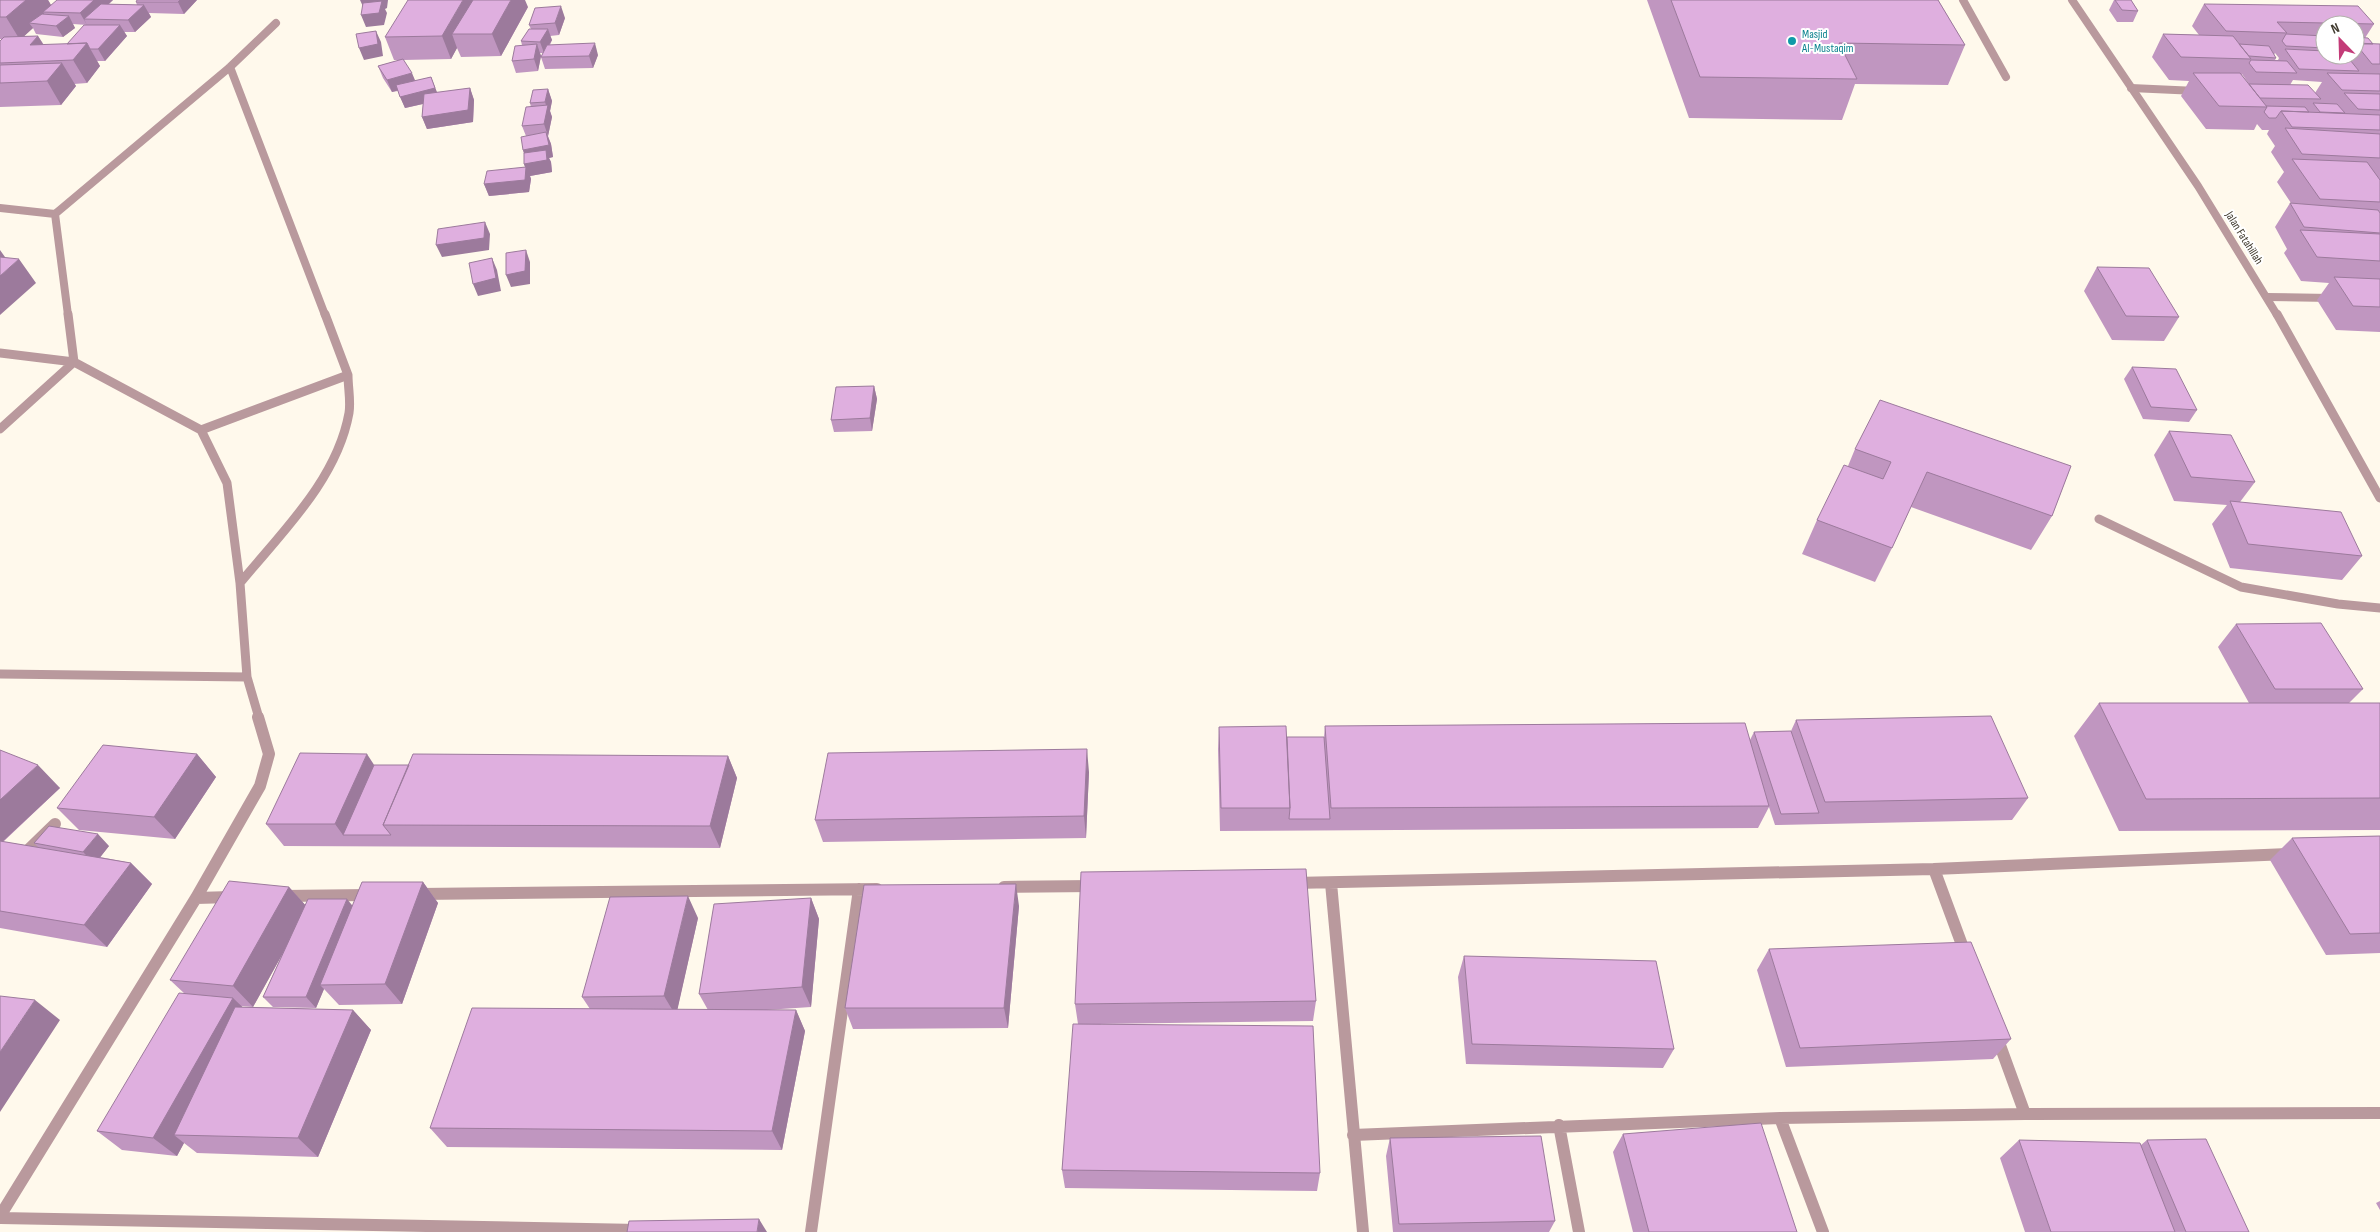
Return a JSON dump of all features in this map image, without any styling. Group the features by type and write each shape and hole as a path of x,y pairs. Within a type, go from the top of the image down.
{"street":[{"path":"1963,0 2006,78"},
{"name":"Jalan Fatahillah","path":"2072,0 2198,186 2267,297 2376,484 2380,498"},
{"path":"0,208 55,214 230,67 276,23"},
{"path":"230,67 348,375 349,413 339,449 313,490 240,583"},
{"path":"2131,88 2209,92"},
{"path":"55,214 74,362"},
{"path":"2267,297 2342,298"},
{"path":"0,352 74,362 201,430 227,483 240,583 247,677 269,754 266,771 196,898 0,1217"},
{"path":"0,429 74,362"},
{"path":"201,430 348,375"},
{"path":"2099,518 2241,587 2338,604 2380,608"},
{"path":"0,674 247,677"},
{"path":"14,863 55,824"},
{"path":"1282,883 1934,869 2301,854"},
{"path":"1934,869 1971,969"},
{"path":"1331,882 1363,1232"},
{"path":"987,888 1105,886"},
{"path":"811,1232 859,889"},
{"path":"403,895 889,889"},
{"path":"274,896 383,895"},
{"path":"196,898 245,897"},
{"path":"1991,1023 2025,1114"},
{"path":"1353,1135 1559,1125 1780,1118 2025,1114 2380,1113"},
{"path":"1780,1118 1823,1232"},
{"path":"1559,1125 1579,1232"},
{"path":"0,1217 653,1230"}],"building":[{"path":"0,0 26,0 6,17 0,17"},
{"path":"57,0 94,0 80,13 43,12"},
{"path":"137,0 180,0 178,2 136,2"},
{"path":"408,0 463,0 442,36 385,37"},
{"path":"473,0 511,0 492,34 452,34"},
{"path":"1671,0 1938,0 1965,45 1839,43 1857,79 1700,77"},
{"path":"2115,0 2131,0 2138,11 2122,10"},
{"path":"382,1 379,13 361,15 363,3"},
{"path":"101,4 144,5 128,20 84,19"},
{"path":"2204,4 2358,6 2374,24 2365,24 2365,15 2315,15 2315,23 2277,22 2287,33 2226,31"},
{"path":"561,6 555,23 529,25 535,8"},
{"path":"42,14 69,16 56,26 29,23"},
{"path":"84,25 120,25 98,49 90,49 87,43 67,44"},
{"path":"529,29 548,29 540,42 521,41"},
{"path":"376,31 378,44 359,48 356,34"},
{"path":"2163,34 2233,36 2251,59 2181,57"},
{"path":"2286,34 2315,35 2315,47 2286,46 2282,41"},
{"path":"38,36 30,45 87,43 73,60 0,63 0,41 4,37"},
{"path":"2365,38 2368,38 2373,44 2365,44"},
{"path":"595,43 589,56 541,57 547,45"},
{"path":"2365,43 2380,44 2380,64 2372,64 2365,55"},
{"path":"537,44 534,59 512,61 515,46"},
{"path":"2239,44 2269,46 2276,58 2249,56"},
{"path":"2285,49 2315,50 2315,65 2354,65 2359,71 2299,69"},
{"path":"403,59 412,73 387,80 378,66"},
{"path":"2251,60 2287,61 2297,73 2256,72 2249,63"},
{"path":"62,63 47,81 0,83 0,65"},
{"path":"2193,73 2240,73 2267,107 2219,106"},
{"path":"2327,73 2380,74 2380,91 2342,90"},
{"path":"431,77 435,88 400,97 396,85"},
{"path":"2249,84 2308,85 2321,99 2260,98"},
{"path":"470,88 468,110 422,117 424,94"},
{"path":"548,89 545,102 530,103 533,90"},
{"path":"2344,93 2380,94 2380,110 2358,109"},
{"path":"2313,103 2337,104 2345,113 2320,112"},
{"path":"548,105 544,124 522,126 526,107"},
{"path":"2266,106 2305,107 2309,112 2281,111 2276,118 2269,118 2264,112"},
{"path":"2281,111 2380,115 2380,130 2292,127"},
{"path":"2285,128 2380,134 2380,158 2302,154"},
{"path":"546,132 549,145 523,150 521,137"},
{"path":"546,150 547,160 524,164 524,153"},
{"path":"2292,159 2367,162 2380,180 2380,202 2320,199"},
{"path":"526,167 525,180 484,184 487,171"},
{"path":"2290,203 2378,210 2380,213 2380,233 2304,227"},
{"path":"485,222 484,238 436,245 438,229"},
{"path":"2300,230 2380,234 2380,261 2317,257"},
{"path":"526,250 525,271 506,275 506,253"},
{"path":"0,257 19,259 0,276"},
{"path":"492,258 496,278 473,284 469,263"},
{"path":"2097,267 2149,268 2179,317 2126,316"},
{"path":"2334,277 2380,279 2380,307 2353,306"},
{"path":"2132,367 2176,369 2197,410 2151,407"},
{"path":"874,386 870,418 831,420 836,387"},
{"path":"1880,400 2071,466 2052,516 1927,472 1892,548 1817,520 1844,465 1883,479 1891,462 1855,449"},
{"path":"2169,431 2231,435 2255,482 2191,477"},
{"path":"2230,501 2341,512 2362,556 2248,544"},
{"path":"2321,623 2363,689 2275,689 2236,624"},
{"path":"2099,703 2380,703 2380,798 2146,799"},
{"path":"1991,716 2028,798 1825,802 1796,720"},
{"path":"1745,723 1769,806 1331,808 1325,726"},
{"path":"1286,726 1290,808 1221,808 1219,727"},
{"path":"1791,731 1819,813 1781,814 1754,732"},
{"path":"1287,737 1324,737 1330,819 1289,819"},
{"path":"103,745 197,754 154,817 57,808"},
{"path":"1087,749 1084,816 815,820 828,753"},
{"path":"0,750 38,765 0,800"},
{"path":"300,753 367,754 335,824 266,824"},
{"path":"413,754 728,756 710,826 383,825"},
{"path":"374,765 409,765 383,825 391,835 343,835"},
{"path":"49,826 98,834 83,852 34,843"},
{"path":"2380,836 2380,933 2350,934 2292,838"},
{"path":"0,841 131,863 84,925 0,911"},
{"path":"1306,869 1316,1001 1075,1004 1081,872"},
{"path":"229,881 289,887 233,986 170,980"},
{"path":"362,882 423,882 385,984 320,985"},
{"path":"1016,884 1004,1008 845,1008 864,885"},
{"path":"688,896 664,996 582,997 610,897"},
{"path":"811,898 802,987 699,994 714,904"},
{"path":"308,899 347,899 306,997 263,997"},
{"path":"1971,942 2011,1039 1800,1048 1769,949"},
{"path":"1464,956 1656,961 1674,1049 1472,1044"},
{"path":"179,993 233,998 153,1138 97,1131"},
{"path":"0,996 35,1000 0,1052"},
{"path":"235,1007 353,1010 298,1138 174,1135"},
{"path":"472,1008 796,1010 772,1131 430,1128"},
{"path":"1073,1024 1313,1026 1320,1173 1062,1170"},
{"path":"1761,1123 1797,1232 1649,1232 1623,1134"},
{"path":"1541,1136 1555,1221 1399,1224 1390,1138"},
{"path":"2206,1139 2249,1232 2186,1232 2147,1140"},
{"path":"2019,1140 2140,1143 2175,1232 2051,1232"},
{"path":"759,1219 757,1232 627,1232 629,1221"}],"place":[{"name":"Masjid Al-Mustaqim","path":"1792,41"}]}
